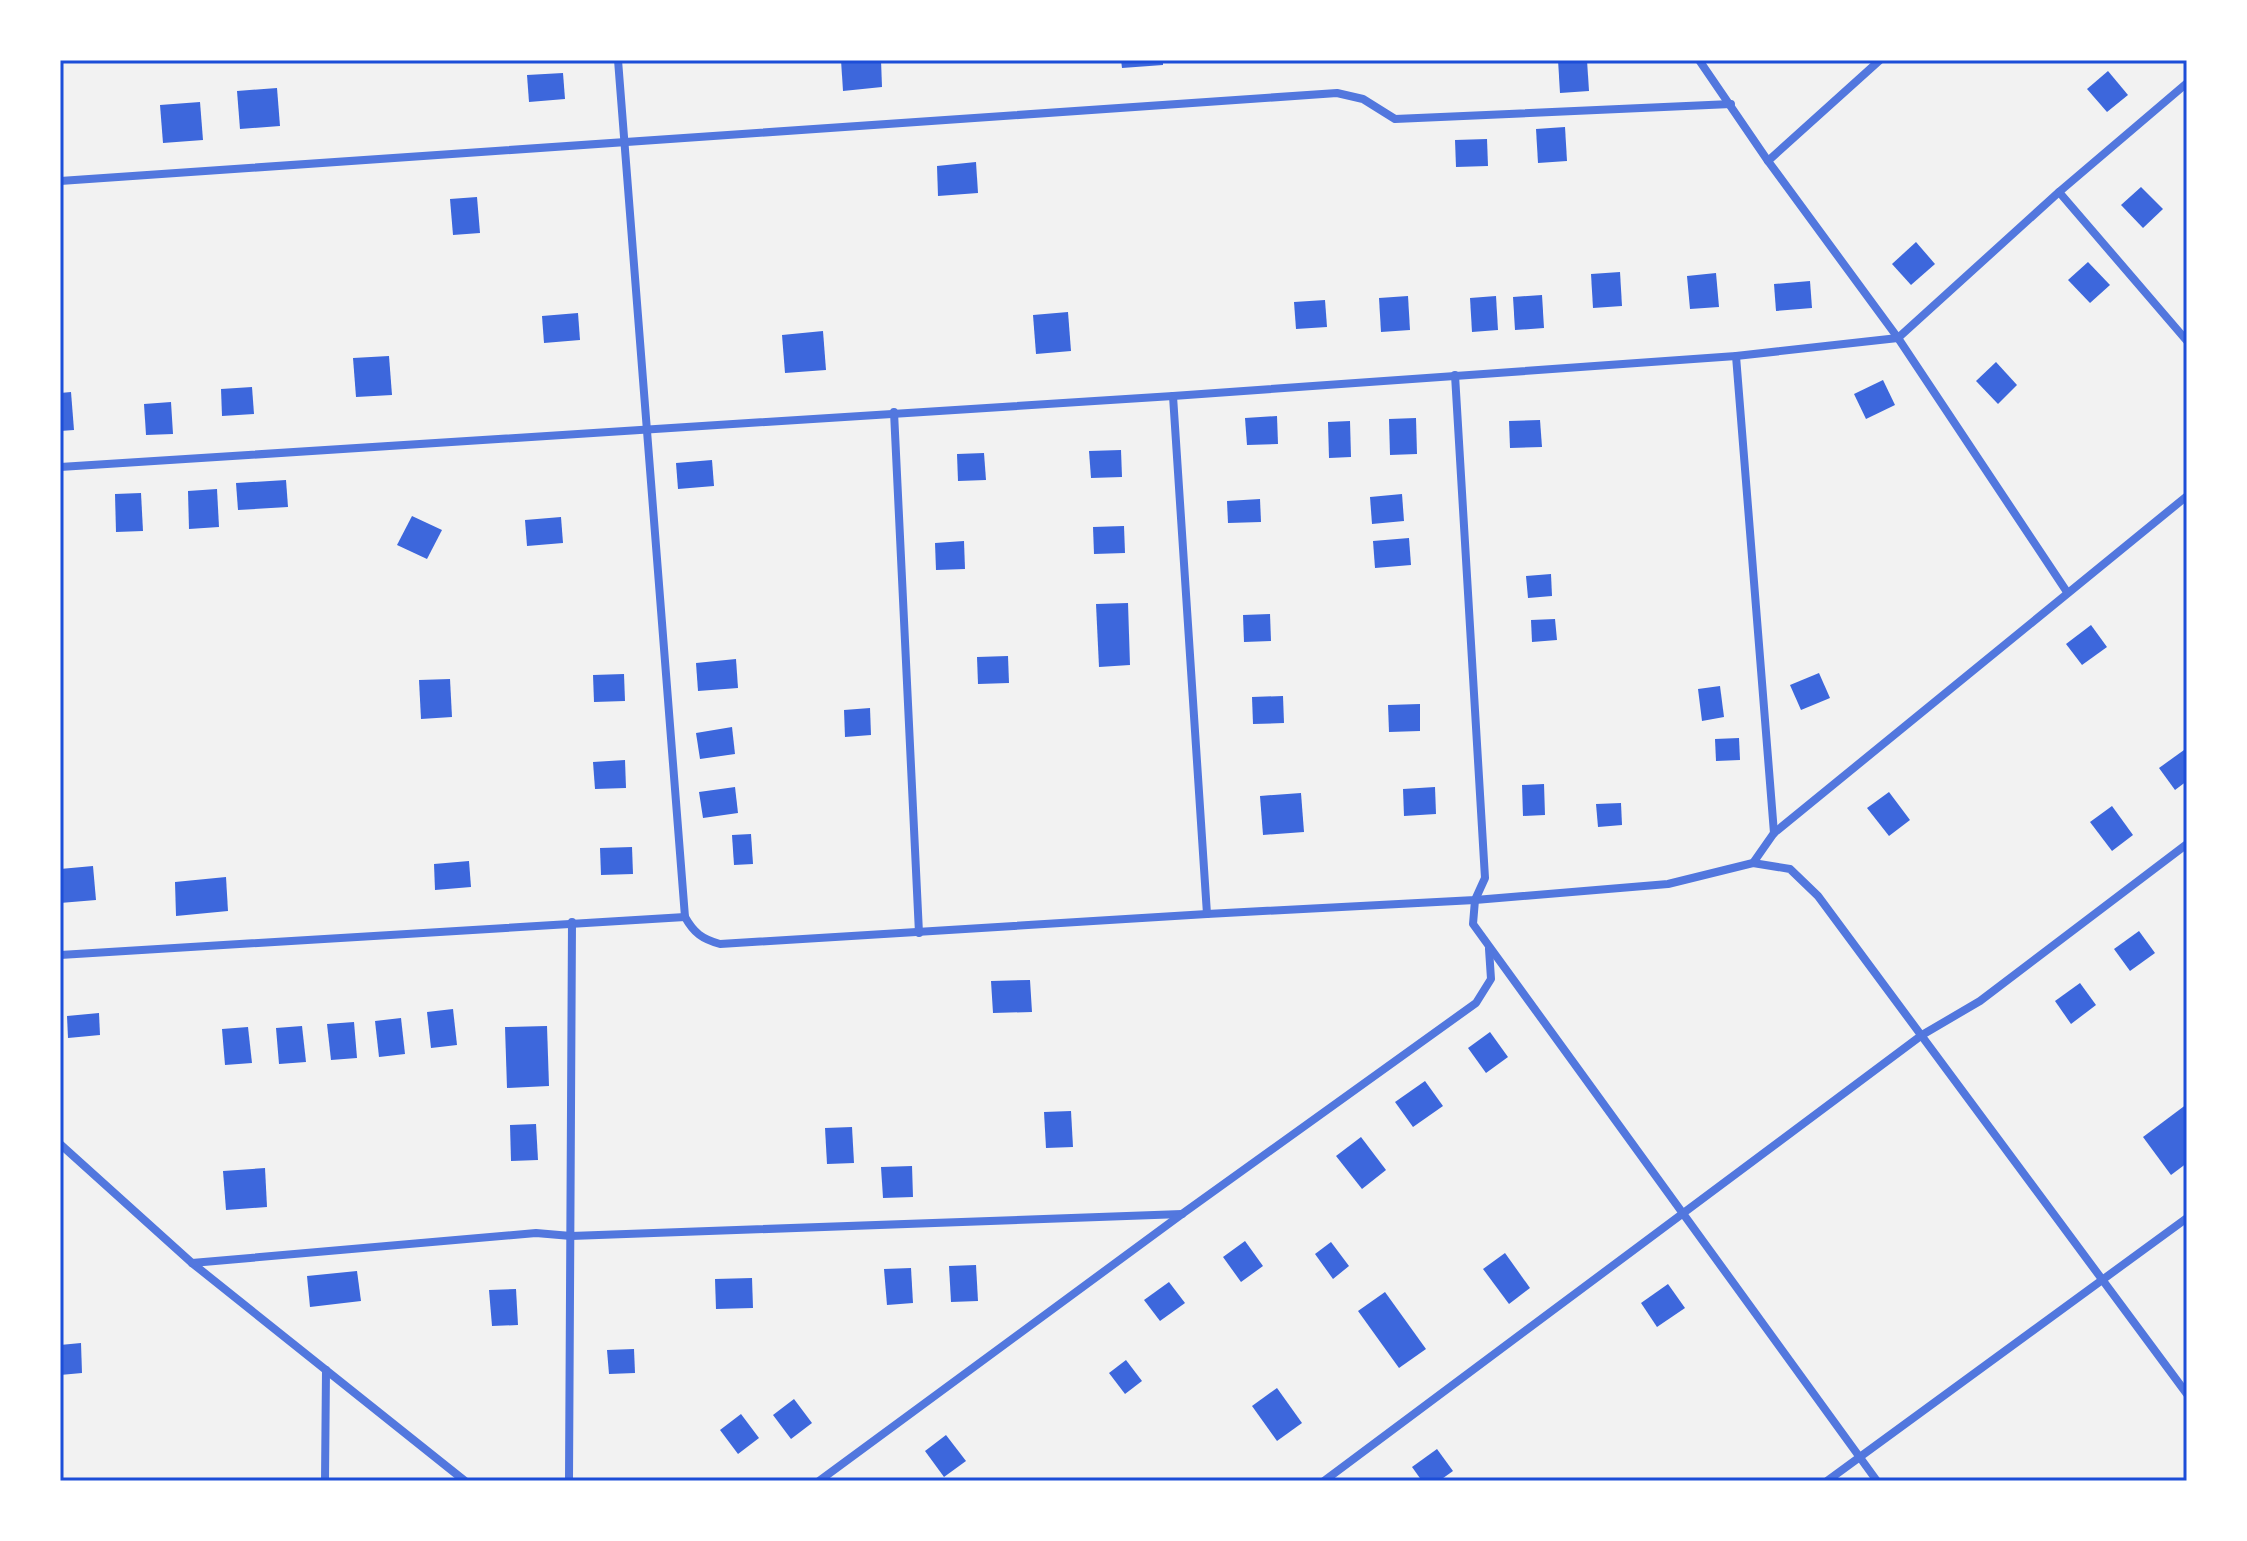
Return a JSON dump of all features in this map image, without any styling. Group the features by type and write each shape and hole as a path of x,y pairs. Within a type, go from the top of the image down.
{"street":[{"path":"618,60 685,917 692,931 704,940 720,944 919,933 1475,900 1668,884 1753,863 1790,869 1818,896 2187,1394"},
{"path":"1699,60 1768,161 1898,338 2067,592"},
{"path":"1768,161 1880,60"},
{"path":"60,467 1173,396 1736,356 1898,338 2059,192 2187,83"},
{"path":"60,181 1337,93 1363,99 1395,119 1731,104"},
{"path":"2059,192 2187,341"},
{"path":"1736,356 1774,833"},
{"path":"1455,375 1485,878 1475,900 1473,924 1877,1481"},
{"path":"1173,396 1207,914"},
{"path":"894,412 919,933"},
{"path":"1753,863 1774,833 2187,496"},
{"path":"1324,1481 1922,1035 1980,1001 2187,844"},
{"path":"60,955 685,917"},
{"path":"569,1481 572,922"},
{"path":"819,1481 1476,1003 1491,979 1488,947"},
{"path":"60,1144 192,1263 465,1481"},
{"path":"192,1263 536,1233 571,1236 1182,1214"},
{"path":"1827,1481 2187,1218"},
{"path":"325,1481 326,1370"}],"building":[{"path":"841,60 881,60 882,87 843,91"},
{"path":"1121,60 1163,60 1163,65 1122,68"},
{"path":"1558,60 1587,60 1589,91 1560,93"},
{"path":"2108,71 2128,95 2107,112 2087,89"},
{"path":"563,73 565,99 529,102 527,75"},
{"path":"277,88 280,126 240,129 237,91"},
{"path":"200,102 203,140 163,143 160,105"},
{"path":"1565,127 1567,161 1538,163 1536,129"},
{"path":"1487,139 1488,166 1456,167 1455,140"},
{"path":"976,162 978,193 938,196 937,166"},
{"path":"2141,187 2163,209 2143,228 2121,205"},
{"path":"477,197 480,233 453,235 450,199"},
{"path":"1916,242 1935,264 1911,285 1892,264"},
{"path":"2088,262 2110,285 2090,303 2068,280"},
{"path":"1620,272 1622,306 1593,308 1591,274"},
{"path":"1716,273 1719,307 1690,309 1687,276"},
{"path":"1810,281 1812,308 1776,311 1774,284"},
{"path":"1542,295 1544,328 1515,330 1513,297"},
{"path":"1408,296 1410,330 1381,332 1379,298"},
{"path":"1496,296 1498,330 1472,332 1470,298"},
{"path":"1325,300 1327,327 1296,329 1294,302"},
{"path":"1068,312 1071,351 1036,354 1033,315"},
{"path":"578,313 580,340 544,343 542,316"},
{"path":"823,331 826,370 785,373 782,335"},
{"path":"389,356 392,395 356,397 353,358"},
{"path":"1996,362 2017,385 1998,404 1976,381"},
{"path":"1883,380 1895,405 1866,419 1854,394"},
{"path":"252,387 254,414 222,416 221,389"},
{"path":"71,392 74,430 60,431 60,393"},
{"path":"171,402 173,434 146,435 144,404"},
{"path":"1277,416 1278,444 1247,445 1245,418"},
{"path":"1416,418 1417,454 1390,455 1389,419"},
{"path":"1540,420 1542,447 1510,448 1509,421"},
{"path":"1350,421 1351,457 1329,458 1328,422"},
{"path":"1121,450 1122,477 1091,478 1089,451"},
{"path":"984,453 986,480 958,481 957,454"},
{"path":"712,460 714,486 678,489 676,463"},
{"path":"286,480 288,507 238,510 236,483"},
{"path":"217,489 219,527 189,529 188,491"},
{"path":"141,493 143,531 116,532 115,494"},
{"path":"1402,494 1404,521 1372,524 1370,497"},
{"path":"1260,499 1261,522 1228,523 1227,501"},
{"path":"412,516 442,530 427,559 397,545"},
{"path":"561,517 563,543 527,546 525,520"},
{"path":"1124,526 1125,553 1094,554 1093,527"},
{"path":"1409,538 1411,565 1375,568 1373,541"},
{"path":"964,541 965,569 936,570 935,543"},
{"path":"1551,574 1552,596 1528,598 1526,576"},
{"path":"1128,603 1130,665 1099,667 1096,604"},
{"path":"1270,614 1271,641 1244,642 1243,615"},
{"path":"1555,619 1557,640 1532,642 1531,620"},
{"path":"2091,625 2107,647 2082,665 2066,644"},
{"path":"1008,656 1009,683 978,684 977,657"},
{"path":"736,659 738,688 698,691 696,663"},
{"path":"1819,673 1830,698 1801,710 1790,685"},
{"path":"624,674 625,701 594,702 593,675"},
{"path":"450,679 452,717 421,719 419,680"},
{"path":"1720,686 1724,717 1702,721 1698,689"},
{"path":"1283,696 1284,723 1253,724 1252,697"},
{"path":"1420,704 1420,731 1389,732 1388,705"},
{"path":"870,708 871,735 845,737 844,710"},
{"path":"732,727 735,754 700,759 696,733"},
{"path":"1739,738 1740,760 1716,761 1715,739"},
{"path":"2184,750 2187,754 2187,781 2175,790 2159,768"},
{"path":"625,760 626,788 595,789 593,762"},
{"path":"1544,784 1545,815 1523,816 1522,785"},
{"path":"735,787 738,813 703,818 699,792"},
{"path":"1435,787 1436,814 1404,816 1403,789"},
{"path":"1889,792 1910,820 1889,836 1867,808"},
{"path":"1301,793 1304,832 1263,835 1260,796"},
{"path":"1621,803 1622,825 1598,827 1596,804"},
{"path":"2112,806 2133,835 2112,851 2090,822"},
{"path":"751,834 753,864 734,865 732,835"},
{"path":"632,847 633,874 601,875 600,848"},
{"path":"469,861 471,887 435,890 434,864"},
{"path":"93,866 96,900 60,903 60,869"},
{"path":"226,877 228,911 176,916 175,882"},
{"path":"2139,931 2155,953 2130,971 2114,949"},
{"path":"1030,980 1032,1012 993,1013 991,981"},
{"path":"2080,983 2096,1005 2071,1024 2055,1001"},
{"path":"453,1009 457,1045 431,1048 427,1012"},
{"path":"99,1013 100,1035 68,1038 67,1016"},
{"path":"401,1018 405,1054 379,1057 375,1021"},
{"path":"354,1022 357,1058 331,1060 327,1024"},
{"path":"302,1026 306,1062 279,1064 276,1028"},
{"path":"547,1026 549,1086 507,1088 505,1027"},
{"path":"248,1027 252,1063 225,1065 222,1029"},
{"path":"1490,1032 1508,1057 1486,1073 1468,1048"},
{"path":"1425,1081 1443,1106 1413,1127 1395,1102"},
{"path":"2187,1104 2187,1163 2171,1175 2143,1137"},
{"path":"1071,1111 1073,1147 1046,1148 1044,1112"},
{"path":"536,1124 538,1160 511,1161 510,1125"},
{"path":"852,1127 854,1163 827,1164 825,1128"},
{"path":"1361,1137 1386,1170 1362,1189 1336,1156"},
{"path":"912,1166 913,1197 883,1198 881,1167"},
{"path":"265,1168 267,1207 226,1210 223,1171"},
{"path":"1245,1241 1263,1266 1241,1282 1223,1257"},
{"path":"1331,1242 1349,1266 1333,1279 1315,1254"},
{"path":"1505,1253 1530,1288 1509,1304 1483,1269"},
{"path":"976,1265 978,1301 951,1302 949,1266"},
{"path":"911,1268 913,1303 887,1305 884,1269"},
{"path":"357,1271 361,1301 310,1307 307,1276"},
{"path":"752,1278 753,1308 716,1309 715,1279"},
{"path":"1169,1282 1185,1303 1160,1321 1144,1300"},
{"path":"1668,1284 1685,1308 1657,1327 1641,1303"},
{"path":"516,1289 518,1325 492,1326 489,1290"},
{"path":"1385,1292 1426,1349 1399,1368 1358,1311"},
{"path":"81,1343 82,1373 60,1375 60,1345"},
{"path":"634,1349 635,1373 609,1374 607,1350"},
{"path":"1126,1360 1142,1381 1125,1394 1109,1373"},
{"path":"1277,1388 1302,1423 1277,1441 1252,1406"},
{"path":"794,1399 812,1423 791,1439 773,1415"},
{"path":"741,1414 759,1438 738,1454 720,1430"},
{"path":"946,1435 966,1461 944,1477 925,1451"},
{"path":"1437,1449 1453,1471 1439,1481 1422,1481 1412,1467"}]}
